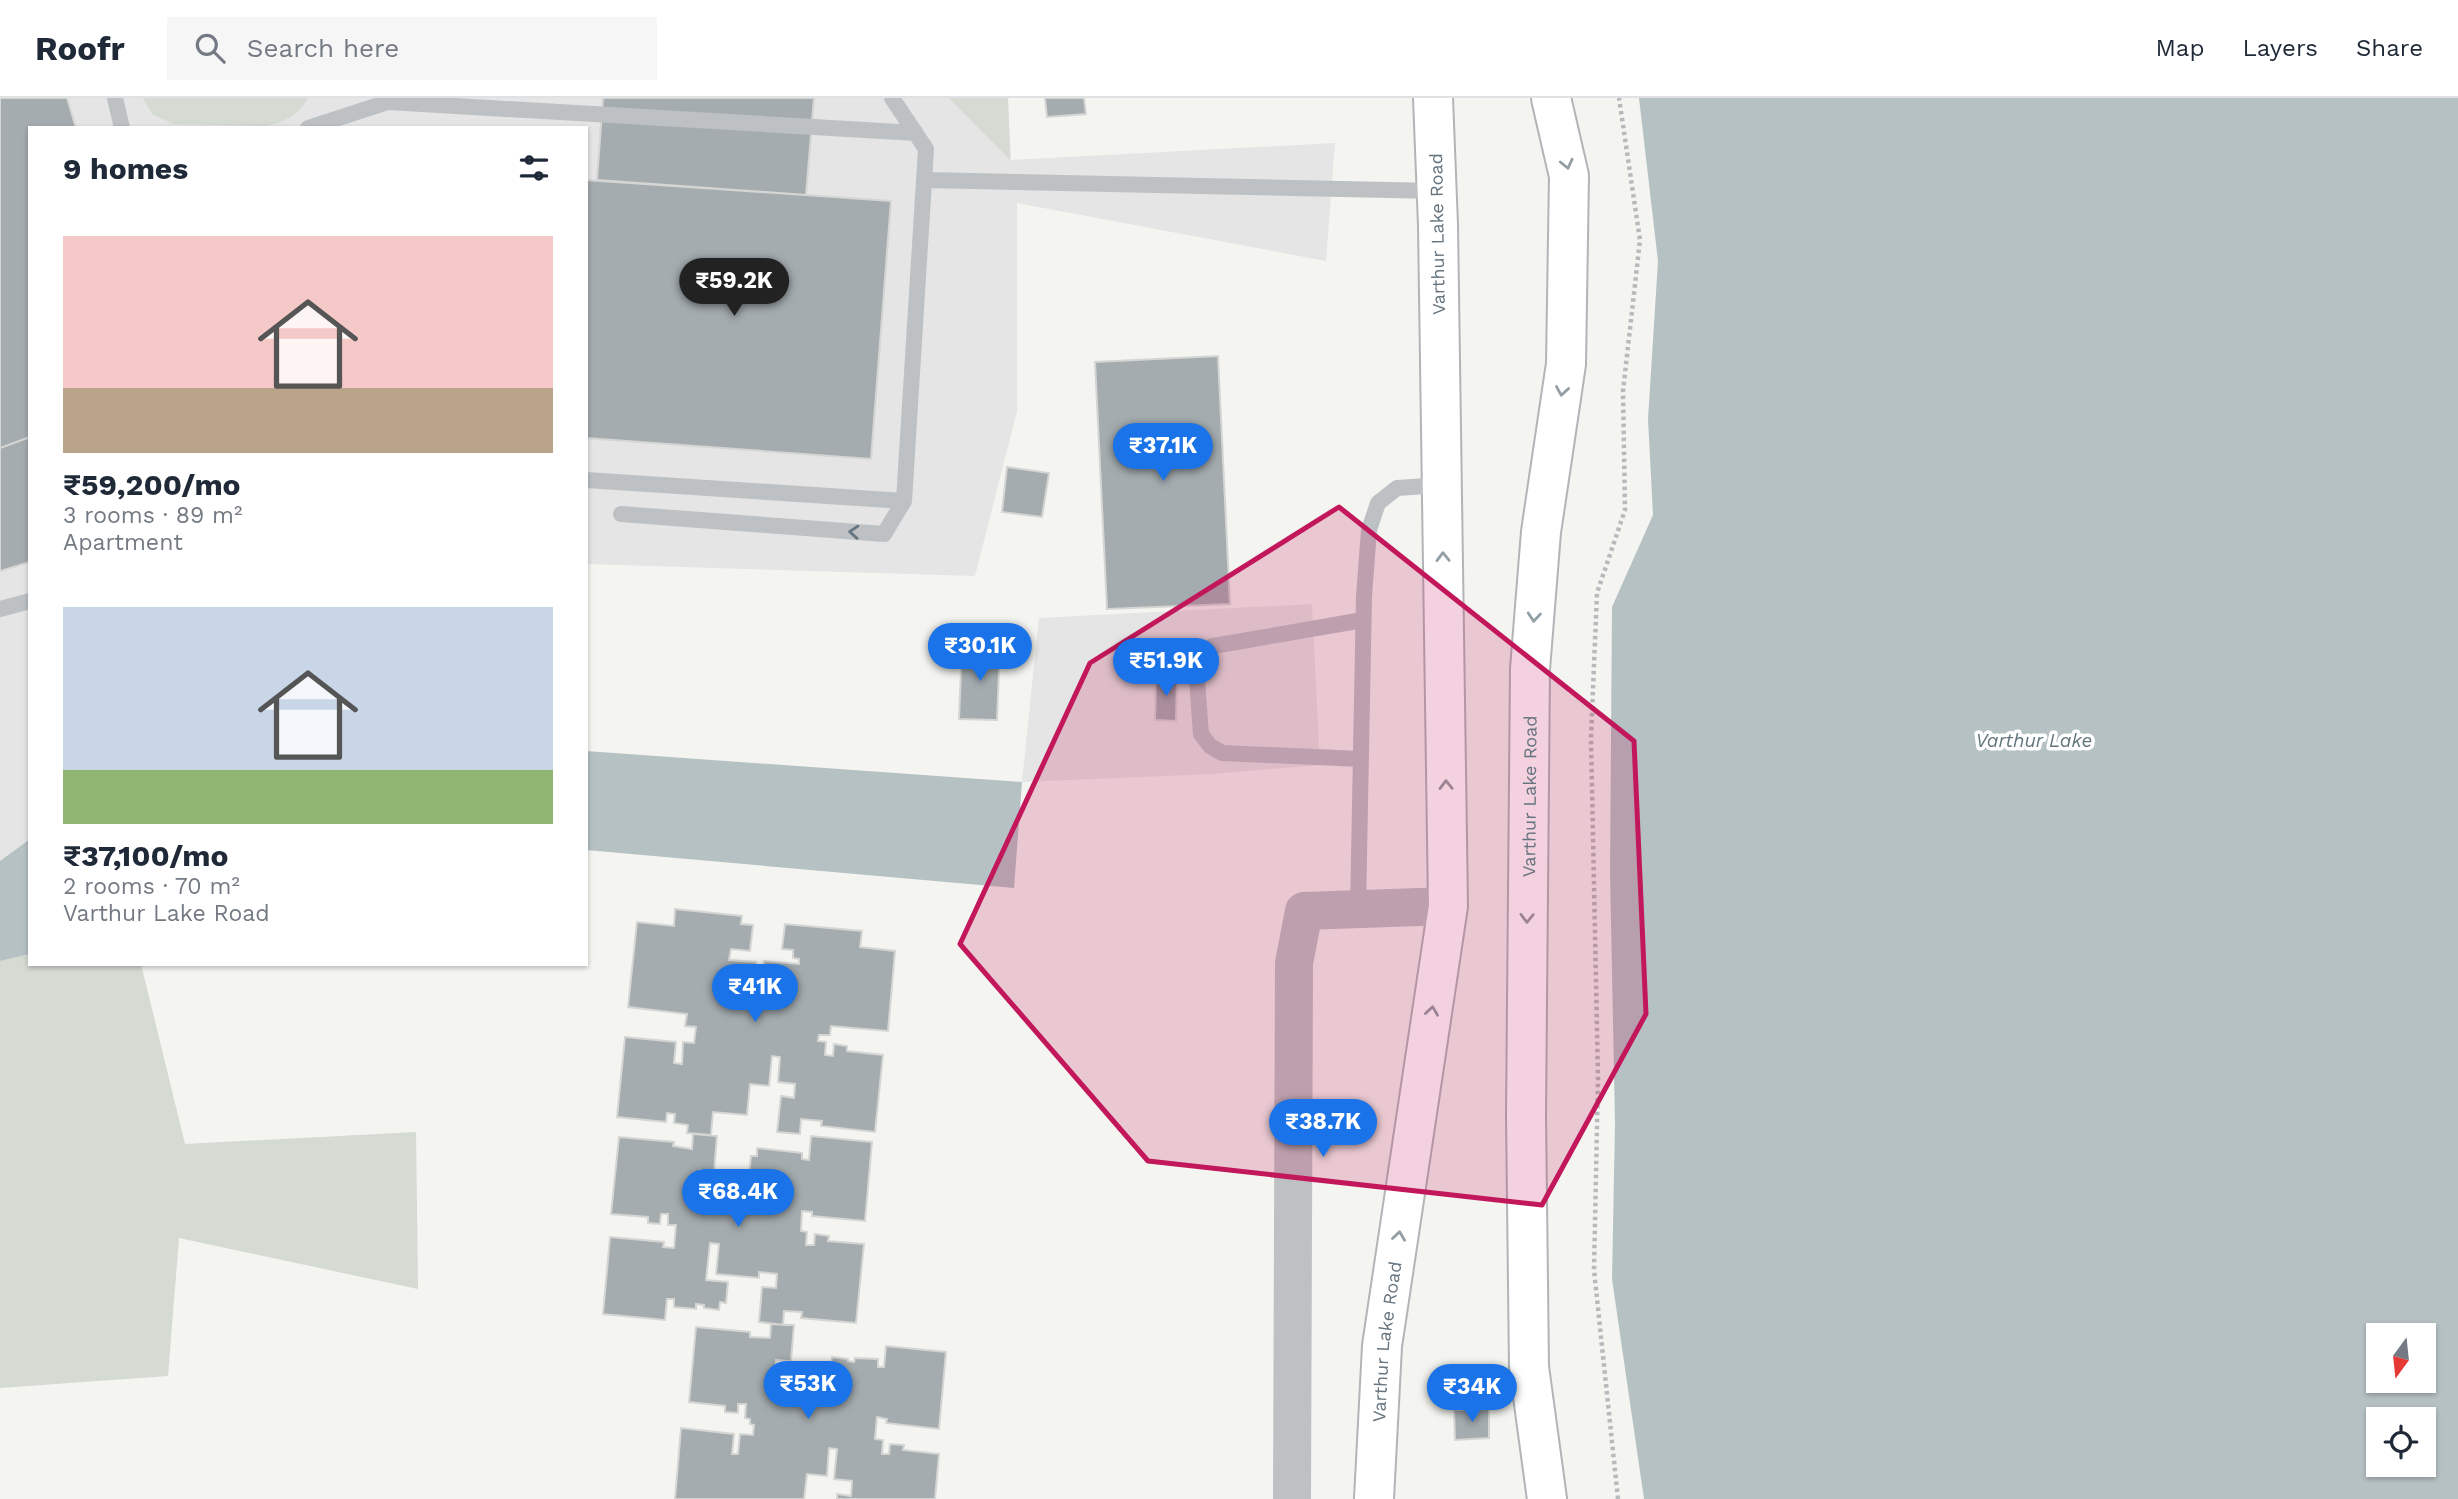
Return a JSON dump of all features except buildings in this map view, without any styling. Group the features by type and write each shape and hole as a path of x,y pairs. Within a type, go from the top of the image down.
{"main road":[{"name":"Varthur Lake Road","path":"1374,1499 1382,1346 1448,906 1437,191 1433,98"},
{"name":"Varthur Lake Road","path":"1547,1499 1529,1367 1525,1116 1530,669 1541,532 1566,364 1569,176 1551,98"}],"street":[{"path":"1292,1499 1294,964 1304,911 1448,906"}],"lane":[{"path":"115,98 122,126"},
{"path":"621,514 884,534 904,501 926,149 892,98"},
{"path":"314,126 388,102 582,106 916,133"},
{"path":"924,180 1437,191"},
{"path":"588,480 904,501"},
{"path":"1357,909 1363,620 1369,530 1378,503 1397,488 1442,485"},
{"path":"0,609 28,602"},
{"path":"1361,759 1222,753 1210,746 1201,734 1196,667 1201,655 1213,646 1363,620"}],"path":[{"path":"1618,1499 1594,1270 1598,1079 1591,738 1597,593 1625,510 1623,391 1640,240 1619,98"}],"highlighted area":[{"path":"1339,507 1634,741 1646,1014 1542,1205 1148,1161 960,944 1090,663"}],"shaded area":[{"path":"0,98 1008,98 1011,160 1335,143 1326,261 1017,203 1017,411 975,576 588,564 588,126 28,126 28,840 0,861"},
{"path":"143,98 308,98 291,117 267,126 173,124 152,114"},
{"path":"949,98 1008,98 1010,160"},
{"path":"1312,604 1320,765 1213,774 1022,782 1039,618"},
{"path":"28,954 28,966 141,966 185,1144 416,1132 418,1289 179,1238 168,1376 0,1388 0,961"}],"water":[{"name":"Varthur Lake","path":"1639,98 2458,98 2458,1499 1644,1499 1612,1279 1615,1123 1610,872 1612,607 1653,515 1648,419 1658,261"},
{"path":"588,751 1022,782 1014,888 588,850"},
{"path":"28,840 28,954 0,961 0,861"}]}
